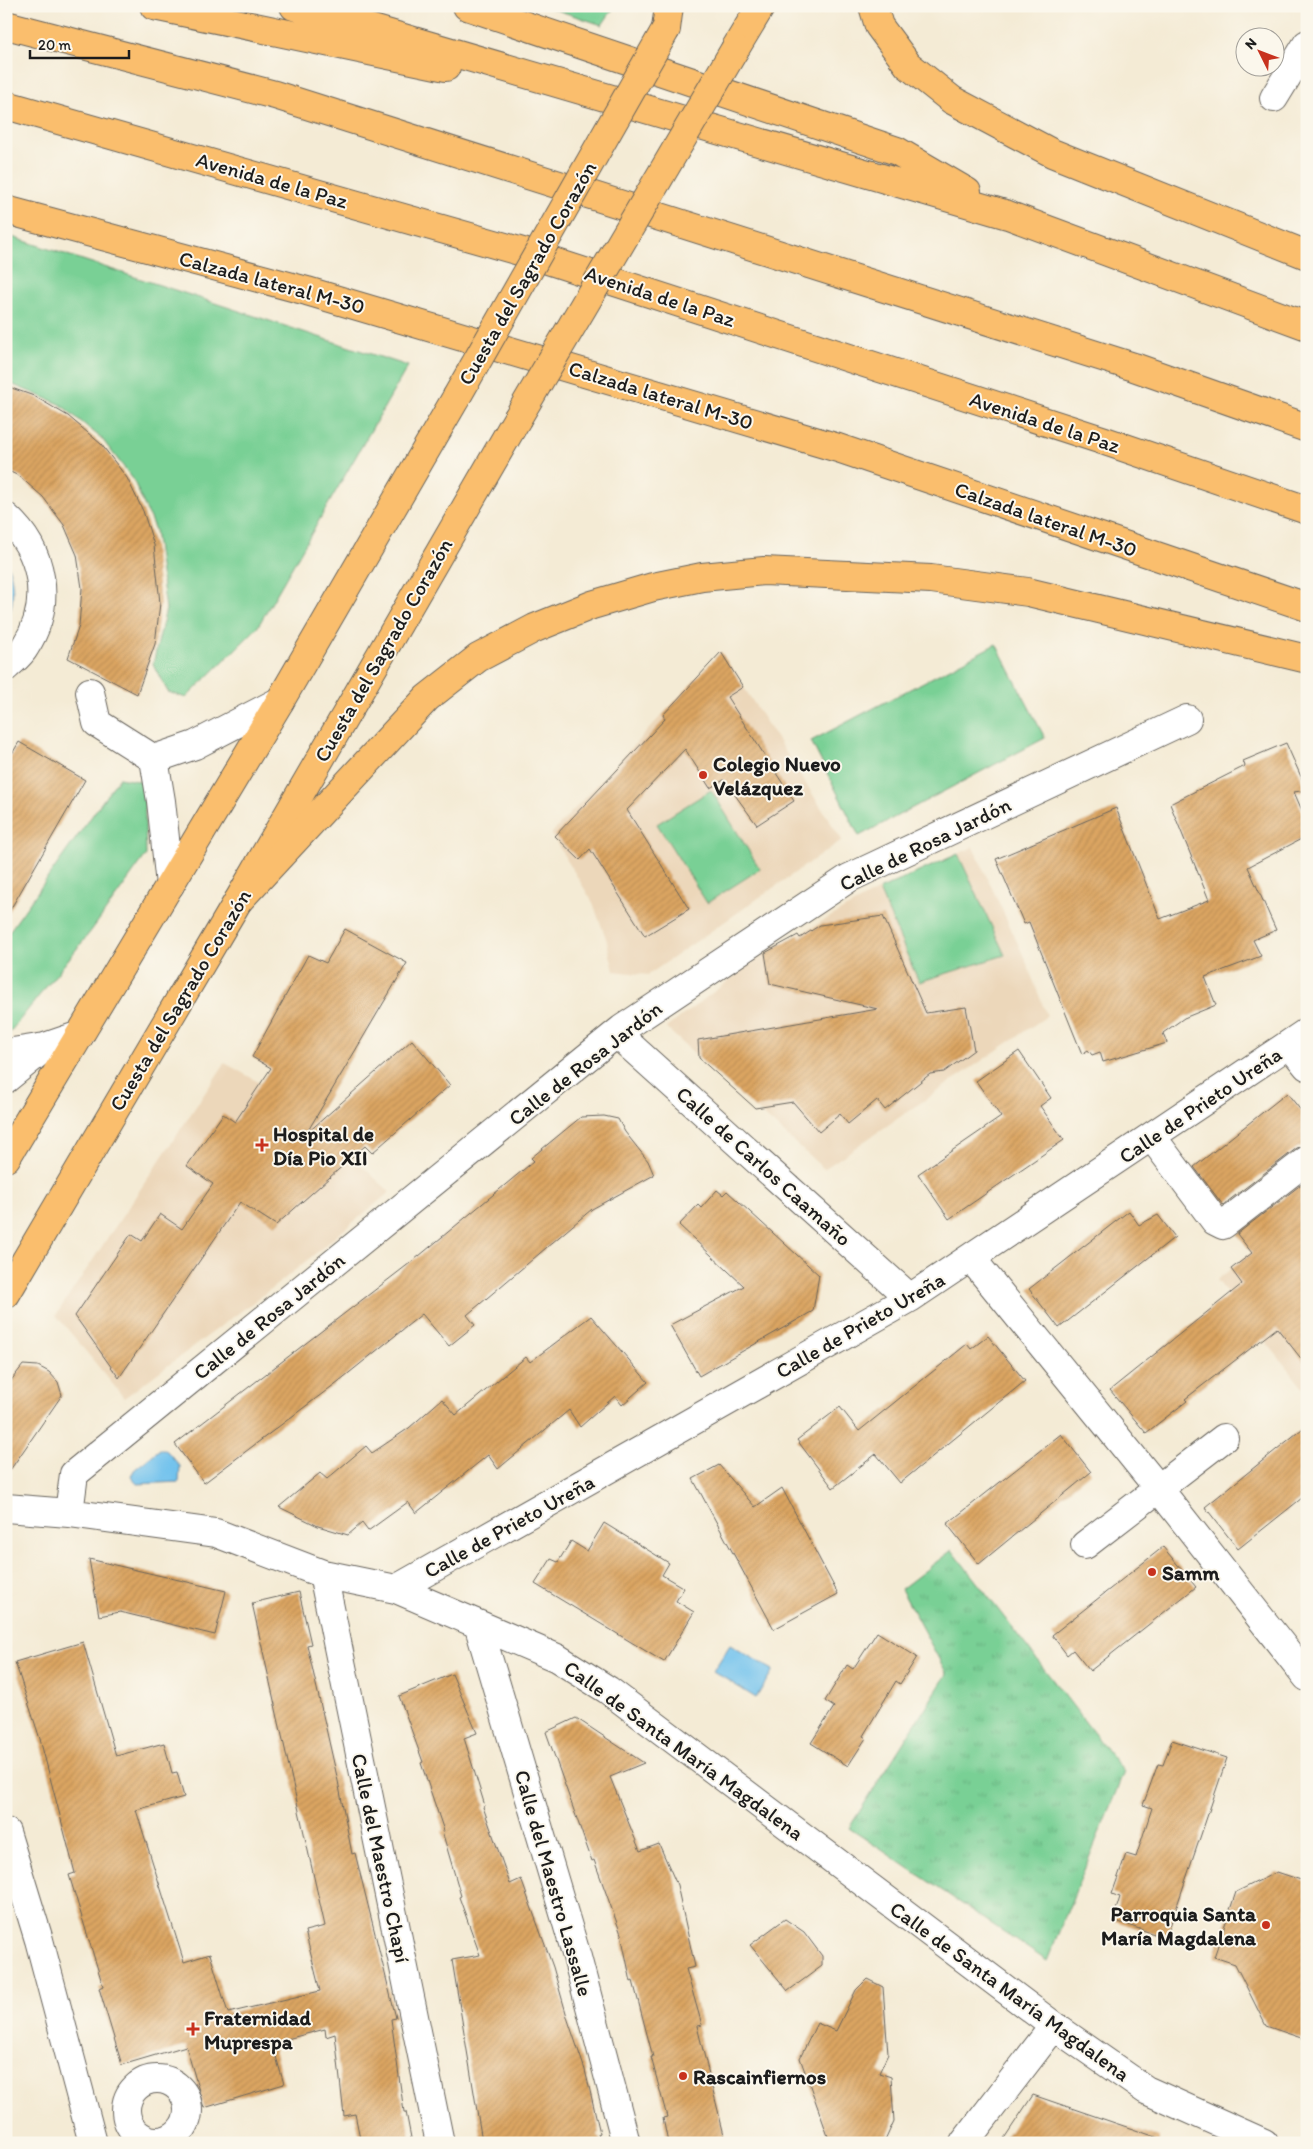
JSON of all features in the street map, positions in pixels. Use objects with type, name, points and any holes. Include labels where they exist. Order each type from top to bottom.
[{"type":"main road","points":[[154,6],[665,113]]},
{"type":"main road","points":[[294,6],[665,113],[1008,215],[1307,326]]},
{"type":"main road","points":[[467,6],[897,151],[1008,215]]},
{"type":"main road","name":"Cuesta del Sagrado Corazón","points":[[6,1294],[238,901],[517,419],[761,6]]},
{"type":"main road","points":[[872,6],[879,26],[908,65],[952,100],[1052,154],[1307,254]]},
{"type":"main road","name":"Cuesta del Sagrado Corazón","points":[[6,1158],[280,701],[456,398],[672,14]]},
{"type":"main road","points":[[6,25],[274,95],[1134,367],[1307,428]]},
{"type":"main road","name":"Avenida de la Paz","points":[[6,105],[526,253],[1105,441],[1307,510]]},
{"type":"main road","name":"Calzada lateral M-30","points":[[6,210],[307,291],[838,448],[1307,607]]},
{"type":"main road","points":[[238,901],[427,698],[478,658],[535,628],[592,605],[653,587],[702,577],[764,572],[931,579],[1028,592],[1307,659]]},
{"type":"street","points":[[1274,98],[1307,44]]},
{"type":"street","points":[[6,517],[20,530],[36,557],[43,588],[39,620],[16,658],[6,679]]},
{"type":"street","points":[[90,692],[97,723],[154,758],[162,801],[170,885]]},
{"type":"street","points":[[154,758],[195,745],[280,701]]},
{"type":"street","name":"Calle de Rosa Jardón","points":[[69,1513],[74,1474],[618,1033],[849,878],[1187,719]]},
{"type":"street","name":"Calle de Carlos Caamaño","points":[[618,1033],[910,1298]]},
{"type":"street","points":[[6,1053],[46,1047],[80,1035]]},
{"type":"street","points":[[1298,1038],[1307,1066]]},
{"type":"street","name":"Calle de Prieto Ureña","points":[[396,1589],[910,1298],[1298,1038]]},
{"type":"street","points":[[6,1079],[46,1047]]},
{"type":"street","points":[[1152,1137],[1215,1221],[1223,1225],[1307,1160]]},
{"type":"street","points":[[971,1258],[1159,1489],[1307,1677]]},
{"type":"street","points":[[1085,1545],[1224,1438]]},
{"type":"street","name":"Calle de Santa María Magdalena","points":[[6,1508],[69,1513],[216,1533],[323,1574],[396,1589],[557,1658],[608,1690],[1054,2026],[1146,2090],[1258,2142]]},
{"type":"street","name":"Calle del Maestro Chapí","points":[[323,1574],[440,2143]]},
{"type":"street","name":"Calle del Maestro Lassalle","points":[[478,1624],[578,1958],[626,2143]]},
{"type":"street","points":[[6,1832],[41,1950],[92,2140],[131,2126]]},
{"type":"street","points":[[964,2143],[1054,2026]]},
{"type":"shaded area","name":"Colegio Nuevo Velázquez","points":[[721,652],[842,840],[648,975],[614,971],[606,938],[592,901],[551,834]]},
{"type":"shaded area","points":[[973,847],[1025,959],[1047,1016],[824,1169],[666,1028],[765,953],[879,890]]},
{"type":"shaded area","points":[[225,1063],[320,1117],[341,1140],[352,1157],[390,1192],[283,1280],[124,1398],[56,1315]]},
{"type":"shaded area","points":[[1307,1209],[1307,1393],[1217,1280]]},
{"type":"green space","points":[[545,6],[615,6],[602,25]]},
{"type":"green space","points":[[6,235],[408,366],[257,628],[186,698],[168,692],[153,664],[166,609],[155,530],[133,479],[102,439],[60,404],[6,382]]},
{"type":"green space","points":[[996,644],[1045,738],[859,836],[811,741]]},
{"type":"green space","points":[[119,778],[144,782],[146,855],[91,931],[6,1037],[6,936]]},
{"type":"green space","points":[[711,790],[760,869],[707,903],[657,824]]},
{"type":"green space","points":[[958,854],[1005,955],[919,982],[879,890]]},
{"type":"green space","points":[[952,1550],[1124,1772],[1047,1961],[849,1828],[947,1674],[901,1589]]},
{"type":"water","points":[[6,561],[11,576],[13,592],[11,608],[6,623]]},
{"type":"water","points":[[160,1449],[166,1450],[180,1466],[179,1482],[137,1484],[131,1477],[134,1470]]},
{"type":"water","points":[[730,1645],[773,1670],[756,1698],[713,1671]]},
{"type":"building","points":[[6,386],[34,396],[68,416],[101,444],[127,478],[143,511],[154,545],[160,603],[155,644],[137,694],[68,658],[79,626],[82,588],[77,555],[64,525],[43,497],[19,476],[6,470]]},
{"type":"building","points":[[721,652],[743,687],[727,697],[794,801],[757,825],[724,780],[710,788],[685,749],[627,810],[689,909],[645,936],[590,849],[580,860],[555,836],[665,719],[663,715]]},
{"type":"building","points":[[19,742],[85,780],[6,917],[6,764]]},
{"type":"building","points":[[1286,743],[1307,790],[1294,792],[1307,822],[1307,836],[1248,867],[1276,930],[1253,940],[1261,956],[1205,977],[1216,1005],[1184,1018],[1163,1033],[1167,1043],[1103,1062],[1100,1052],[1092,1055],[1088,1050],[1082,1054],[1029,922],[1024,924],[996,859],[1116,808],[1160,919],[1209,900],[1170,804],[1245,766],[1243,761]]},
{"type":"building","points":[[883,916],[926,1013],[966,1007],[974,1050],[944,1072],[930,1074],[885,1110],[877,1100],[848,1124],[840,1114],[819,1132],[793,1102],[755,1108],[699,1058],[698,1040],[878,1009],[770,984],[765,953],[798,935],[800,938],[820,925]]},
{"type":"building","points":[[345,929],[407,963],[306,1134],[412,1040],[450,1085],[372,1153],[365,1146],[276,1225],[240,1202],[119,1378],[75,1316],[131,1234],[142,1241],[160,1214],[182,1229],[213,1184],[187,1166],[223,1114],[235,1122],[271,1068],[252,1057],[308,955],[326,963]]},
{"type":"building","points":[[1019,1051],[1051,1098],[1040,1106],[1064,1140],[949,1219],[918,1174],[1001,1117],[976,1081]]},
{"type":"building","points":[[1287,1093],[1307,1118],[1307,1145],[1297,1148],[1223,1205],[1194,1167]]},
{"type":"building","points":[[604,1116],[618,1119],[625,1132],[648,1161],[654,1175],[592,1209],[467,1315],[475,1325],[449,1346],[422,1314],[339,1381],[204,1483],[175,1444],[419,1256],[534,1161],[531,1158],[581,1117]]},
{"type":"building","points":[[1307,1180],[1307,1366],[1277,1328],[1185,1399],[1187,1401],[1146,1433],[1110,1390],[1242,1284],[1231,1269],[1252,1253],[1237,1234]]},
{"type":"building","points":[[717,1190],[723,1195],[727,1191],[819,1275],[813,1311],[699,1376],[670,1325],[744,1286],[679,1225],[698,1205],[701,1208]]},
{"type":"building","points":[[1129,1211],[1139,1225],[1158,1215],[1175,1237],[1059,1328],[1029,1289]]},
{"type":"building","points":[[591,1316],[648,1382],[622,1405],[615,1396],[580,1427],[569,1410],[498,1469],[488,1455],[416,1513],[408,1502],[368,1531],[362,1523],[348,1535],[318,1526],[279,1507],[320,1473],[327,1479],[366,1446],[372,1453],[409,1428],[442,1399],[456,1415],[526,1357],[530,1362]]},
{"type":"building","points":[[988,1336],[1025,1381],[900,1483],[876,1454],[833,1488],[797,1440],[840,1407],[859,1431],[967,1344],[971,1349]]},
{"type":"building","points":[[23,1365],[38,1366],[49,1372],[58,1382],[62,1395],[6,1476],[6,1387]]},
{"type":"building","points":[[1307,1425],[1307,1494],[1238,1549],[1205,1507]]},
{"type":"building","points":[[1061,1434],[1091,1472],[979,1564],[947,1524]]},
{"type":"building","points":[[719,1465],[755,1507],[782,1488],[838,1594],[774,1629],[693,1479]]},
{"type":"building","points":[[604,1523],[669,1563],[662,1575],[684,1588],[676,1601],[694,1612],[664,1662],[535,1584],[551,1559],[558,1562],[571,1541],[587,1551]]},
{"type":"building","points":[[1163,1547],[1196,1587],[1090,1671],[1073,1650],[1067,1655],[1052,1635]]},
{"type":"building","points":[[89,1559],[226,1591],[215,1635],[120,1612],[99,1616]]},
{"type":"building","points":[[299,1592],[311,1644],[307,1645],[338,1781],[352,1854],[355,1853],[396,2018],[391,2019],[404,2112],[406,2112],[412,2143],[361,2143],[355,2114],[344,2116],[335,2034],[326,2037],[325,2029],[272,2043],[284,2084],[204,2108],[186,2046],[122,2065],[99,1988],[103,1986],[69,1875],[75,1873],[40,1739],[15,1662],[83,1642],[116,1756],[164,1743],[172,1773],[177,1772],[184,1797],[136,1810],[184,1962],[210,1954],[228,2013],[320,1991],[305,1931],[325,1926],[252,1603]]},
{"type":"building","points":[[877,1632],[917,1657],[900,1684],[896,1681],[863,1736],[866,1738],[848,1766],[811,1743],[834,1707],[825,1701],[847,1665],[853,1669]]},
{"type":"building","points":[[452,1674],[477,1733],[464,1738],[485,1806],[483,1807],[510,1884],[521,1879],[553,1967],[585,2070],[601,2143],[498,2143],[497,2138],[482,2141],[452,1960],[480,1955],[459,1897],[461,1896],[442,1831],[444,1831],[421,1763],[423,1762],[399,1696]]},
{"type":"building","points":[[576,1718],[644,1763],[610,1777],[640,1851],[659,1844],[677,1885],[695,1967],[686,1969],[702,2025],[697,2026],[726,2143],[668,2143],[663,2118],[667,2117],[633,1981],[631,1982],[621,1934],[594,1860],[592,1861],[546,1732]]},
{"type":"building","points":[[1172,1740],[1227,1758],[1166,1938],[1113,1920],[1120,1897],[1112,1894],[1126,1854],[1136,1857],[1152,1808],[1143,1805],[1158,1764],[1163,1765]]},
{"type":"building","name":"Parroquia Santa María Magdalena","points":[[1277,1872],[1307,1882],[1307,2040],[1266,2026],[1235,1964],[1214,1957],[1236,1892]]},
{"type":"building","points":[[785,1919],[804,1932],[822,1956],[822,1966],[788,1991],[750,1945]]},
{"type":"building","points":[[867,1979],[883,1987],[888,2054],[879,2073],[891,2077],[894,2121],[884,2143],[829,2139],[800,2058],[817,2023],[836,2031],[856,1990]]},
{"type":"building","points":[[1033,2095],[1159,2138],[1159,2143],[1001,2143]]},
{"type":"place","name":"Colegio Nuevo Velázquez","points":[[703,775]]},
{"type":"place","name":"Hospital de Día Pio XII","points":[[262,1145]]},
{"type":"place","name":"Samm","points":[[1152,1572]]},
{"type":"place","name":"Parroquia Santa María Magdalena","points":[[1266,1925]]},
{"type":"place","name":"Fraternidad Muprespa","points":[[193,2029]]},
{"type":"place","name":"Rascainfiernos","points":[[683,2076]]}]
